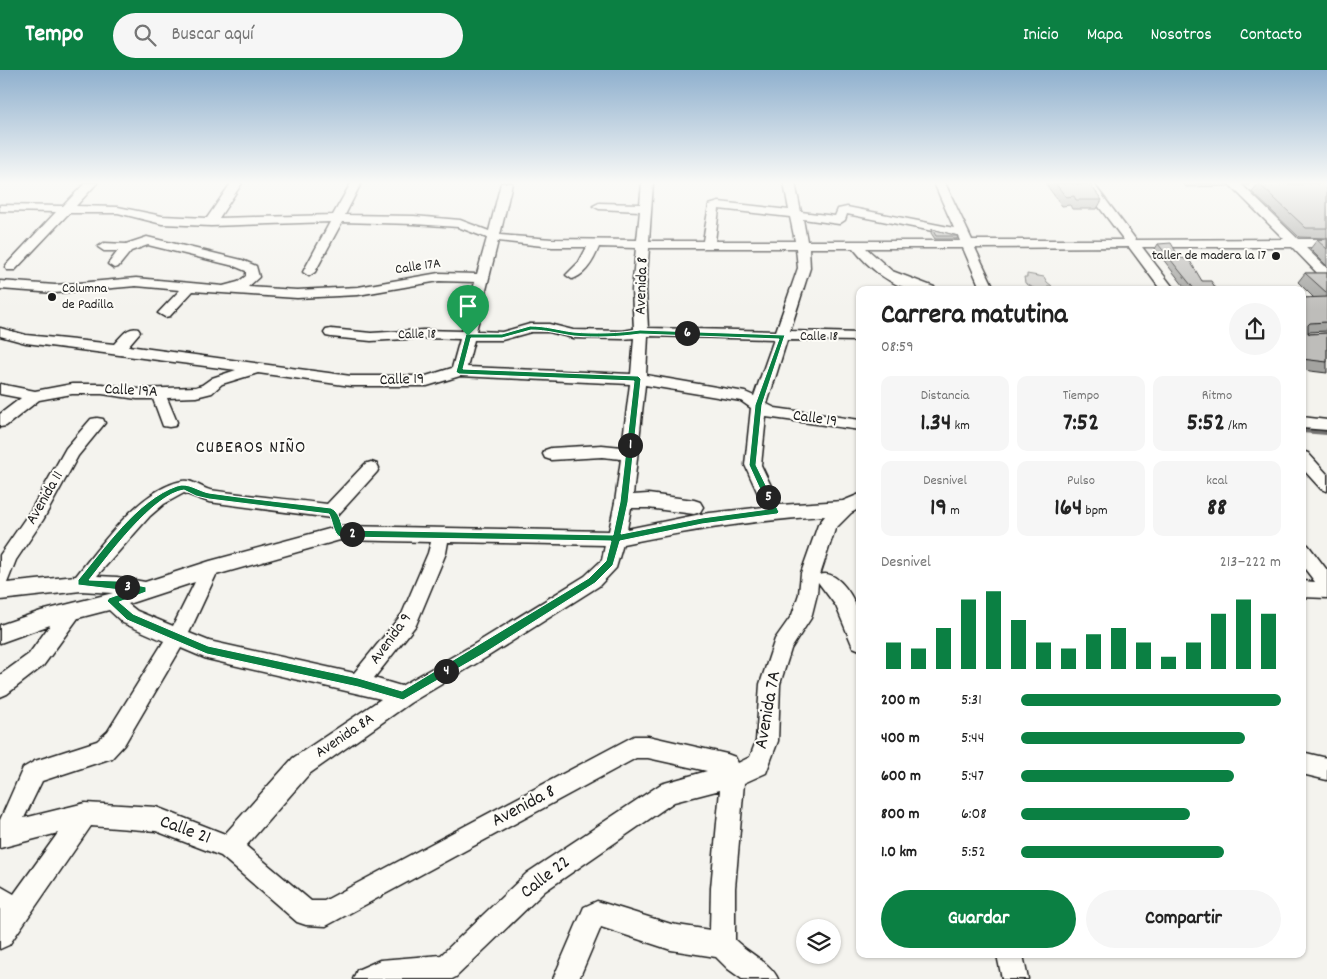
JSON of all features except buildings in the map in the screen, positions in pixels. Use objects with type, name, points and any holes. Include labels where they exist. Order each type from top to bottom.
[{"type":"street","points":[[11,267],[51,225]]},
{"type":"street","points":[[104,247],[128,248],[147,241],[159,230],[182,225]]},
{"type":"street","points":[[223,235],[231,225]]},
{"type":"street","points":[[309,272],[334,225]]},
{"type":"street","points":[[464,225],[494,237],[509,240],[643,245],[856,244],[966,238],[1133,243],[1327,242]]},
{"type":"street","points":[[459,372],[497,225]]},
{"type":"street","name":"Avenida 8","points":[[616,538],[624,502],[638,379],[639,290],[645,225]]},
{"type":"street","points":[[709,245],[712,225]]},
{"type":"street","points":[[775,512],[753,465],[759,405],[783,337],[804,268],[798,225]]},
{"type":"street","points":[[913,225],[966,238]]},
{"type":"street","points":[[960,225],[985,286]]},
{"type":"street","points":[[1120,225],[1165,286]]},
{"type":"street","points":[[1276,225],[1327,275]]},
{"type":"street","points":[[0,285],[55,289],[136,282],[221,290],[243,285],[253,277],[252,269],[238,263],[147,241]]},
{"type":"street","points":[[572,275],[583,268],[594,244]]},
{"type":"street","points":[[856,244],[871,262],[891,276],[918,286]]},
{"type":"street","points":[[114,264],[128,248]]},
{"type":"street","name":"Calle 17A","points":[[221,290],[297,294],[358,291],[439,278],[483,278]]},
{"type":"street","points":[[166,313],[190,288]]},
{"type":"street","name":"Calle 18","points":[[331,333],[371,336],[423,334],[502,336],[530,328],[549,328],[573,334],[623,335],[640,332],[856,338]]},
{"type":"street","name":"Calle 19","points":[[0,332],[26,338],[351,381],[427,381],[459,372],[638,379],[744,397],[771,413],[856,425]]},
{"type":"street","points":[[117,349],[133,332]]},
{"type":"street","name":"Calle 19A","points":[[0,389],[35,396],[72,389],[102,389],[137,394],[196,392],[207,389],[217,381],[259,369]]},
{"type":"street","points":[[158,393],[169,422]]},
{"type":"street","points":[[0,422],[35,396]]},
{"type":"street","points":[[1306,422],[1327,425]]},
{"type":"street","name":"Avenida 11","points":[[0,578],[8,557],[37,515],[72,452],[97,423]]},
{"type":"street","points":[[551,454],[602,451],[629,454]]},
{"type":"street","points":[[1306,461],[1327,485]]},
{"type":"street","points":[[331,511],[371,468]]},
{"type":"street","points":[[81,583],[138,515],[179,488],[190,489],[199,494],[209,496],[331,511],[337,520],[340,533]]},
{"type":"street","points":[[624,502],[648,501],[694,507]]},
{"type":"street","points":[[0,634],[41,619],[112,601],[210,570],[340,533],[616,538],[702,521],[853,504]]},
{"type":"street","name":"Avenida 7A","points":[[733,776],[758,764],[767,740],[770,684],[782,645],[801,618],[808,594],[810,573],[827,525],[853,504]]},
{"type":"street","name":"Avenida 9","points":[[358,683],[409,619],[437,554],[441,536]]},
{"type":"street","name":"Avenida 8A","points":[[230,848],[301,766],[403,696],[480,651],[592,581],[610,563],[616,538]]},
{"type":"street","points":[[1306,555],[1327,584]]},
{"type":"street","points":[[2,835],[31,776],[35,772],[104,750],[110,745],[178,636],[210,570]]},
{"type":"street","points":[[827,580],[836,588],[843,600],[856,631]]},
{"type":"street","points":[[0,592],[81,583],[117,585],[143,590]]},
{"type":"street","points":[[1306,589],[1327,590]]},
{"type":"street","points":[[112,601],[130,617],[207,650],[358,683],[403,696]]},
{"type":"street","points":[[0,686],[36,660],[72,611]]},
{"type":"street","name":"Avenida 8","points":[[317,915],[326,914],[634,747],[648,747],[727,765],[733,776]]},
{"type":"street","points":[[1306,764],[1327,769]]},
{"type":"street","points":[[722,944],[723,888],[733,776]]},
{"type":"street","name":"Calle 22","points":[[376,977],[447,968],[536,882],[669,792],[733,776]]},
{"type":"street","points":[[0,936],[8,905],[85,814]]},
{"type":"street","name":"Calle 21","points":[[2,835],[85,814],[156,819],[230,848],[306,913],[317,915]]},
{"type":"street","points":[[566,979],[593,916],[598,913],[671,937],[722,944],[737,960],[765,979]]},
{"type":"street","points":[[1011,958],[1015,979]]},
{"type":"shaded area","points":[[1027,274],[1044,277],[1052,286],[1030,286],[1025,283],[1024,277],[1027,277]]},
{"type":"waterway","points":[[1306,431],[1327,433]]},
{"type":"place","name":"taller de madera la 17","points":[[1276,256]]},
{"type":"place","name":"Columna de Padilla","points":[[52,297]]},
{"type":"district","name":"CUBEROS NIÑO","points":[[251,448]]},
{"type":"route","points":[[468,336],[459,372],[537,373],[638,379],[624,502],[616,538],[340,533],[337,520],[331,511],[209,496],[199,494],[185,487],[166,495],[138,515],[81,583],[117,585],[143,590],[112,601],[130,617],[207,650],[358,683],[403,696],[480,651],[592,581],[610,563],[616,538],[702,521],[775,512],[753,465],[759,405],[783,337],[640,332],[623,335],[573,334],[549,328],[530,328],[502,336],[468,336]]}]
